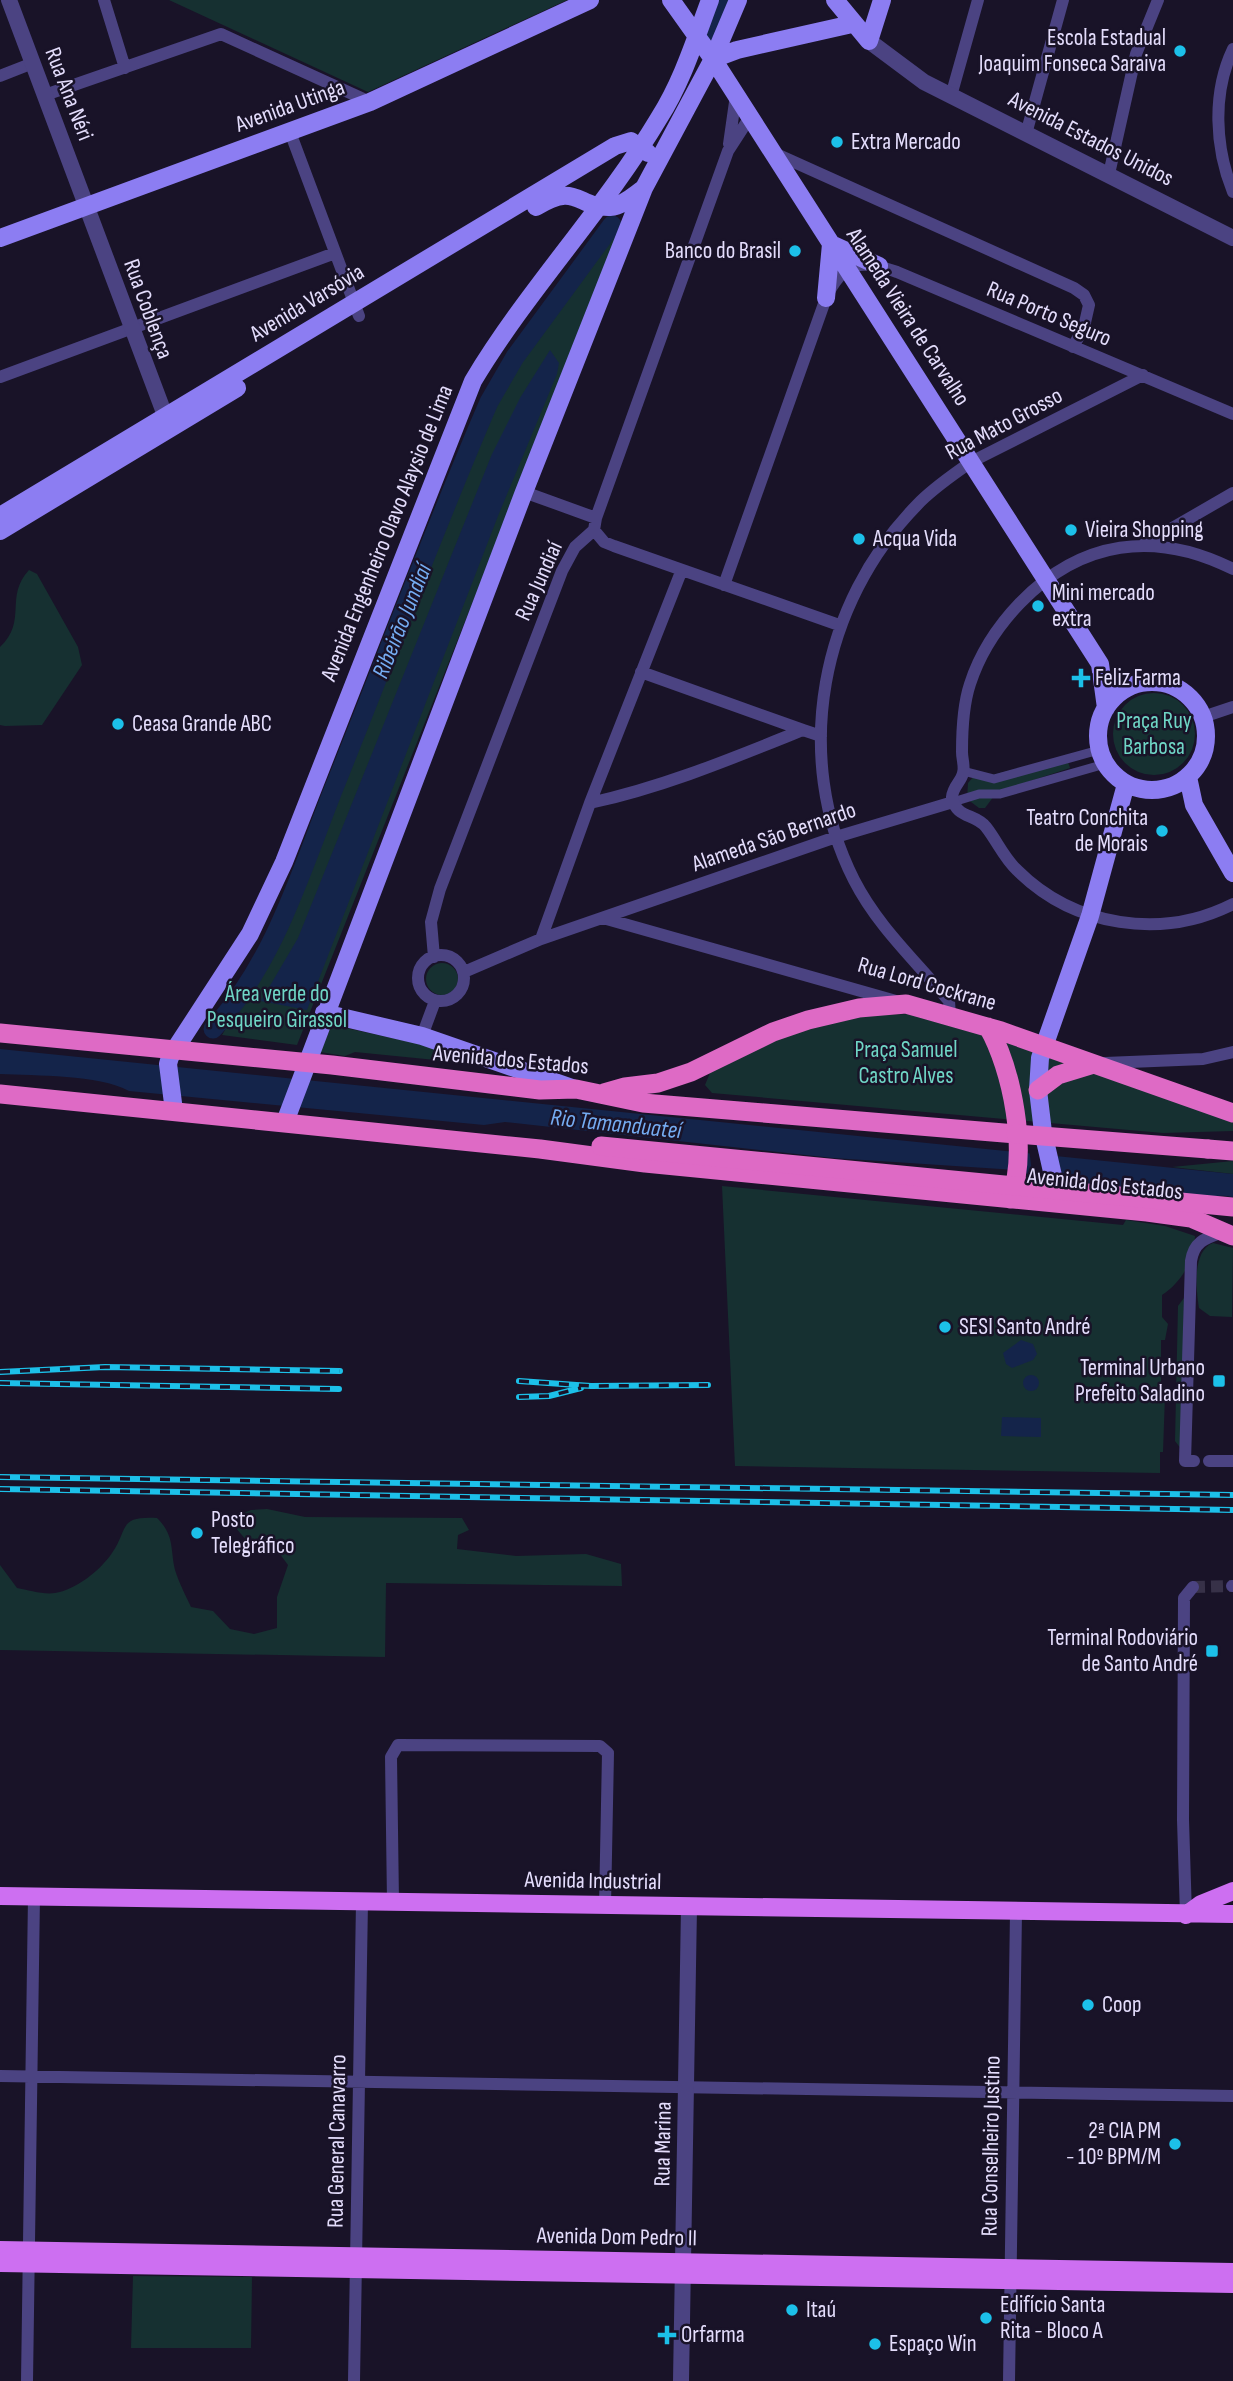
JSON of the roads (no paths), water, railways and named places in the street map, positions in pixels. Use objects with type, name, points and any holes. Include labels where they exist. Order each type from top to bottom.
[{"type":"highway","name":"Rua Lord Cockrane","points":[[906,1004],[988,1027],[1233,1114]]},
{"type":"highway","points":[[603,1093],[658,1083],[691,1072],[773,1032],[808,1020],[859,1008],[906,1004]]},
{"type":"highway","name":"Avenida dos Estados","points":[[988,1027],[1002,1058],[1017,1129],[1016,1180],[1010,1199]]},
{"type":"highway","name":"Avenida dos Estados","points":[[0,1032],[171,1056],[303,1070],[540,1090],[576,1089],[643,1103],[1233,1151]]},
{"type":"highway","points":[[1038,1090],[1058,1075],[1094,1064]]},
{"type":"highway","name":"Avenida dos Estados","points":[[0,1094],[173,1103],[645,1163],[1191,1218],[1230,1230]]},
{"type":"highway","name":"Avenida dos Estados","points":[[540,1149],[601,1146],[1233,1207]]},
{"type":"main road","name":"Avenida Utinga","points":[[0,238],[370,102],[590,0]]},
{"type":"main road","name":"Alameda Vieira de Carvalho","points":[[671,0],[713,59],[1100,663],[1106,708]]},
{"type":"main road","name":"Avenida Engenheiro Olavo Alaysio de Lima","points":[[171,1056],[250,934],[284,862],[473,381],[591,202],[641,145],[672,95],[710,0]]},
{"type":"main road","points":[[287,1116],[524,492],[644,188],[713,59],[738,0]]},
{"type":"main road","name":"Avenida Estados Unidos","points":[[835,0],[852,24],[869,41]]},
{"type":"main road","points":[[869,41],[883,0]]},
{"type":"main road","points":[[713,59],[737,50],[852,24]]},
{"type":"main road","name":"Avenida Varsóvia","points":[[356,310],[623,142],[631,141],[641,145]]},
{"type":"main road","points":[[641,145],[651,159],[653,168]]},
{"type":"main road","points":[[591,202],[584,180],[601,155]]},
{"type":"main road","name":"Avenida Varsóvia","points":[[0,516],[167,423],[550,198],[568,195],[591,202],[617,205],[644,188]]},
{"type":"main road","points":[[826,298],[831,244],[879,266]]},
{"type":"main road","name":"Avenida Varsóvia","points":[[0,531],[167,423]]},
{"type":"main road","name":"Alameda Vieira de Carvalho","points":[[1100,663],[1137,684]]},
{"type":"main road","points":[[1162,790],[1188,777],[1198,765],[1205,747],[1203,717],[1193,700],[1175,687],[1159,682],[1137,684],[1121,691],[1106,708],[1099,726],[1102,757],[1126,784],[1144,790],[1162,790],[1194,805]]},
{"type":"main road","points":[[1188,777],[1194,805],[1233,873]]},
{"type":"main road","points":[[1059,1204],[1043,1132],[1038,1090],[1042,1046],[1090,916],[1126,784]]},
{"type":"main road","points":[[324,1013],[422,1036],[576,1089]]},
{"type":"main road","points":[[171,1056],[173,1103]]},
{"type":"main road","points":[[1186,1915],[1200,1904],[1233,1891]]},
{"type":"main road","name":"Avenida Industrial","points":[[0,1896],[1233,1914]]},
{"type":"main road","name":"Avenida Dom Pedro II","points":[[0,2250],[30,2257]]},
{"type":"main road","name":"Avenida Dom Pedro II","points":[[0,2263],[30,2257],[683,2269],[1011,2273],[1233,2272]]},
{"type":"main road","name":"Avenida Dom Pedro II","points":[[1011,2273],[1233,2284]]},
{"type":"street","name":"Rua Ana Néri","points":[[9,0],[86,205]]},
{"type":"street","points":[[104,0],[125,68]]},
{"type":"street","points":[[951,96],[978,0]]},
{"type":"street","points":[[1026,134],[1063,0]]},
{"type":"street","points":[[1109,174],[1136,54],[1158,0]]},
{"type":"street","points":[[45,95],[220,34],[370,102]]},
{"type":"street","name":"Avenida Estados Unidos","points":[[869,41],[905,69],[951,96],[1233,238]]},
{"type":"street","points":[[1233,49],[1222,82],[1219,122],[1224,163],[1233,192]]},
{"type":"street","points":[[0,76],[33,63]]},
{"type":"street","name":"Rua Jundiaí","points":[[434,957],[431,922],[449,866],[562,571],[575,547],[595,524],[728,151],[736,95]]},
{"type":"street","name":"Rua Jundiaí","points":[[728,151],[750,117]]},
{"type":"street","points":[[290,132],[356,310]]},
{"type":"street","points":[[773,153],[1074,288],[1084,295],[1089,305],[1084,327],[1073,347]]},
{"type":"street","name":"Rua Coblença","points":[[86,205],[167,423]]},
{"type":"street","points":[[0,377],[335,253]]},
{"type":"street","name":"Rua Porto Seguro","points":[[847,269],[857,264],[879,266],[1233,414]]},
{"type":"street","points":[[724,585],[826,298],[847,269]]},
{"type":"street","name":"Rua Mato Grosso","points":[[950,1016],[949,1001],[931,984],[876,916],[855,882],[836,837],[828,802],[821,736],[829,665],[839,625],[867,573],[894,532],[917,504],[971,462],[1143,376]]},
{"type":"street","points":[[524,492],[595,524],[604,542],[681,572],[839,625]]},
{"type":"street","points":[[1143,545],[1201,508],[1233,493]]},
{"type":"street","points":[[1233,569],[1197,555],[1143,545],[1089,554],[1046,578],[998,630],[977,667],[964,713],[963,771],[953,789],[953,802],[961,813],[981,821],[1022,875],[1090,916],[1126,923],[1160,924],[1197,918],[1233,904]]},
{"type":"street","points":[[541,939],[590,803],[681,572]]},
{"type":"street","points":[[641,672],[821,736]]},
{"type":"street","points":[[1203,717],[1233,707]]},
{"type":"street","points":[[590,803],[627,795],[704,770],[803,730]]},
{"type":"street","points":[[963,771],[994,779],[1102,757]]},
{"type":"street","name":"Alameda São Bernardo","points":[[464,972],[541,939],[836,837],[979,794],[1000,794],[1102,757]]},
{"type":"street","name":"Rua Lord Cockrane","points":[[603,918],[906,1004]]},
{"type":"street","points":[[434,957],[455,960],[464,972],[460,992],[449,1000],[435,1001],[424,994],[418,982],[420,970],[434,957]]},
{"type":"street","points":[[422,1036],[435,1001]]},
{"type":"street","points":[[1094,1064],[1189,1060],[1233,1052]]},
{"type":"street","points":[[1194,1461],[1185,1461],[1191,1261],[1194,1249],[1201,1241],[1230,1230]]},
{"type":"street","points":[[1209,1461],[1233,1461]]},
{"type":"street","points":[[1186,1915],[1183,1820],[1184,1598],[1193,1587]]},
{"type":"street","points":[[393,1902],[391,1757],[394,1749],[403,1744],[606,1748],[606,1906]]},
{"type":"street","points":[[27,2381],[34,1896]]},
{"type":"street","name":"Rua General Canavarro","points":[[354,2381],[362,1902]]},
{"type":"street","name":"Rua Marina","points":[[681,2381],[689,1907]]},
{"type":"street","name":"Rua Conselheiro Justino","points":[[1009,2381],[1016,1912]]},
{"type":"street","points":[[0,2076],[1233,2096]]},
{"type":"water","points":[[550,350],[559,363],[557,374],[498,516],[307,1010],[261,1001],[298,938],[492,454],[520,398]]},
{"type":"water","name":"Rio Tamanduateí","points":[[0,1049],[1233,1174],[1233,1197],[1178,1198],[1076,1185],[1016,1170],[833,1158],[505,1122],[484,1125],[129,1091],[101,1081],[0,1074]]},
{"type":"water","points":[[1021,1340],[1033,1344],[1037,1354],[1033,1360],[1012,1368],[1006,1364],[1003,1353]]},
{"type":"water","points":[[1031,1375],[1039,1383],[1031,1391],[1023,1383]]},
{"type":"water","points":[[1002,1417],[1041,1418],[1041,1437],[1001,1436]]},
{"type":"waterway","name":"Ribeirão Jundiaí","points":[[712,32],[724,0]]},
{"type":"waterway","name":"Ribeirão Jundiaí","points":[[213,1029],[235,1003],[253,975],[298,883],[429,546],[489,402],[515,357],[612,225]]},
{"type":"tunnel","points":[[1193,1587],[1232,1586]]},
{"type":"railway","points":[[0,1372],[105,1367],[340,1371]]},
{"type":"railway","points":[[519,1381],[591,1386],[708,1385]]},
{"type":"railway","points":[[0,1383],[339,1389]]},
{"type":"railway","points":[[519,1397],[549,1396],[581,1388]]},
{"type":"railway","points":[[0,1477],[1233,1495]]},
{"type":"railway","points":[[0,1489],[1233,1510]]},
{"type":"place","name":"Escola Estadual Joaquim Fonseca Saraiva","points":[[1180,51]]},
{"type":"place","name":"Extra Mercado","points":[[837,142]]},
{"type":"place","name":"Banco do Brasil","points":[[795,251]]},
{"type":"place","name":"Vieira Shopping","points":[[1071,530]]},
{"type":"place","name":"Acqua Vida","points":[[859,539]]},
{"type":"place","name":"Mini mercado extra","points":[[1038,606]]},
{"type":"place","name":"Feliz Farma","points":[[1081,678]]},
{"type":"place","name":"Ceasa Grande ABC","points":[[118,724]]},
{"type":"place","name":"Teatro Conchita de Morais","points":[[1162,831]]},
{"type":"place","name":"SESI Santo André","points":[[945,1327]]},
{"type":"place","name":"Terminal Urbano Prefeito Saladino","points":[[1219,1381]]},
{"type":"place","name":"Posto Telegráfico","points":[[197,1533]]},
{"type":"place","name":"Terminal Rodoviário de Santo André","points":[[1212,1651]]},
{"type":"place","name":"Coop","points":[[1088,2005]]},
{"type":"place","name":"2ª CIA PM - 10º BPM/M","points":[[1175,2144]]},
{"type":"place","name":"Itaú","points":[[792,2310]]},
{"type":"place","name":"Edifício Santa Rita - Bloco A","points":[[986,2318]]},
{"type":"place","name":"Orfarma","points":[[667,2335]]},
{"type":"place","name":"Espaço Win","points":[[875,2344]]},
{"type":"park label","name":"Praça Ruy Barbosa","points":[[1154,734]]},
{"type":"park label","name":"Área verde do Pesqueiro Girassol","points":[[277,1007]]},
{"type":"park label","name":"Praça Samuel Castro Alves","points":[[906,1063]]}]
